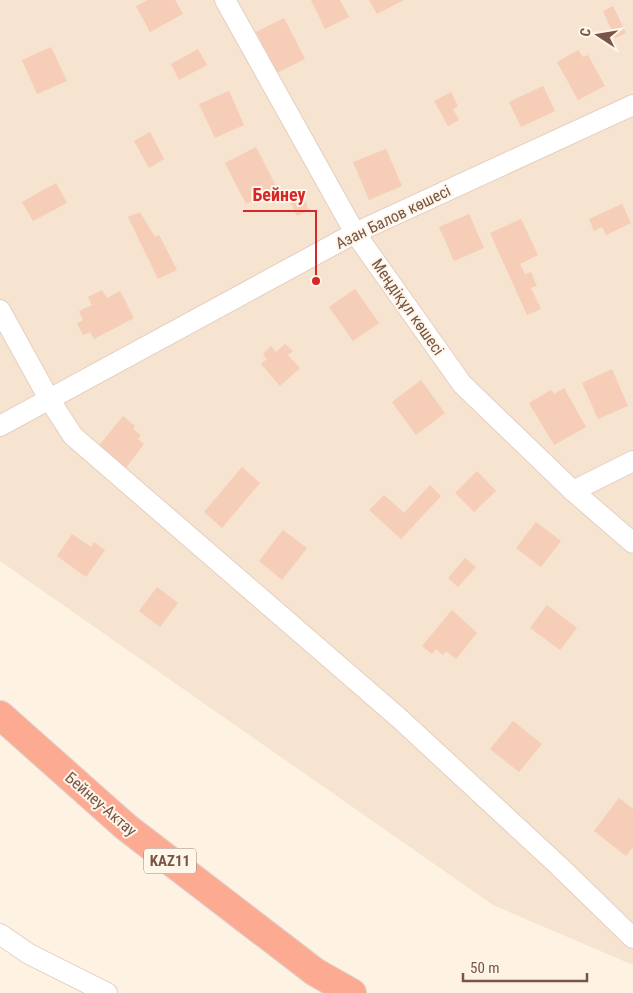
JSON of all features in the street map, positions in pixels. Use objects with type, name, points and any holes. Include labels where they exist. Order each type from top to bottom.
[{"type":"highway","name":"Бейнеу-Актау","points":[[0,715],[126,827],[315,972],[352,993]]},
{"type":"street","name":"Меңдіқұл көшесі","points":[[225,0],[355,233],[462,384],[573,491],[633,543]]},
{"type":"street","name":"Азан Балов көшесі","points":[[0,426],[355,233],[633,104]]},
{"type":"street","points":[[0,310],[49,400],[73,436],[400,718],[559,866],[633,938]]},
{"type":"street","points":[[573,491],[633,461]]},
{"type":"street","points":[[0,934],[29,954],[107,993]]},
{"type":"shaded area","points":[[0,0],[633,0],[633,965],[493,905],[0,561]]},
{"type":"building","points":[[148,0],[175,0],[183,14],[150,32],[136,6]]},
{"type":"building","points":[[311,0],[340,0],[349,17],[325,29]]},
{"type":"building","points":[[369,0],[404,0],[377,14]]},
{"type":"building","points":[[613,6],[626,33],[615,38],[603,11]]},
{"type":"building","points":[[284,18],[305,59],[277,73],[256,32]]},
{"type":"building","points":[[51,47],[67,81],[37,94],[22,60]]},
{"type":"building","points":[[198,49],[207,65],[179,80],[171,64]]},
{"type":"building","points":[[578,50],[583,57],[588,55],[605,86],[578,100],[557,62]]},
{"type":"building","points":[[543,86],[555,111],[521,127],[509,102]]},
{"type":"building","points":[[229,91],[244,125],[215,138],[199,104]]},
{"type":"building","points":[[451,92],[458,106],[453,109],[459,120],[448,126],[434,101]]},
{"type":"building","points":[[150,132],[164,159],[149,168],[134,141]]},
{"type":"building","points":[[256,147],[277,188],[246,204],[225,163]]},
{"type":"building","points":[[386,149],[402,186],[369,200],[353,162]]},
{"type":"building","points":[[56,183],[67,203],[33,221],[22,202]]},
{"type":"building","points":[[302,193],[309,210],[297,216],[289,199]]},
{"type":"building","points":[[622,204],[631,223],[606,235],[602,227],[594,231],[589,219]]},
{"type":"building","points":[[140,212],[155,237],[159,235],[177,270],[158,279],[128,217]]},
{"type":"building","points":[[469,214],[484,248],[454,261],[439,227]]},
{"type":"building","points":[[521,219],[538,255],[520,264],[525,274],[531,272],[537,286],[531,288],[541,309],[527,315],[490,233]]},
{"type":"building","points":[[355,289],[379,323],[353,341],[329,307]]},
{"type":"building","points":[[102,290],[107,298],[120,291],[134,318],[94,339],[90,332],[83,335],[77,323],[83,320],[79,311],[92,305],[88,297]]},
{"type":"building","points":[[285,344],[293,351],[288,355],[300,368],[280,386],[261,364],[267,359],[263,354],[271,346],[276,352]]},
{"type":"building","points":[[612,369],[628,406],[598,419],[582,383]]},
{"type":"building","points":[[421,380],[445,413],[416,435],[392,402]]},
{"type":"building","points":[[564,388],[586,427],[554,445],[529,403],[551,390],[554,394]]},
{"type":"building","points":[[123,416],[135,426],[133,429],[141,435],[138,439],[144,444],[125,469],[98,447]]},
{"type":"building","points":[[242,467],[260,483],[222,528],[204,512]]},
{"type":"building","points":[[477,471],[496,491],[474,512],[455,493]]},
{"type":"building","points":[[430,485],[441,496],[401,539],[369,510],[384,495],[404,513]]},
{"type":"building","points":[[536,522],[561,541],[541,567],[516,548]]},
{"type":"building","points":[[283,530],[307,548],[282,580],[259,561]]},
{"type":"building","points":[[72,534],[91,547],[94,542],[105,550],[86,577],[57,556]]},
{"type":"building","points":[[465,558],[476,567],[458,587],[448,578]]},
{"type":"building","points":[[157,587],[178,603],[160,627],[139,611]]},
{"type":"building","points":[[547,605],[577,628],[560,650],[530,628]]},
{"type":"building","points":[[452,610],[477,633],[456,659],[446,651],[443,655],[436,649],[432,654],[422,646]]},
{"type":"building","points":[[513,721],[542,744],[519,772],[490,749]]},
{"type":"building","points":[[619,798],[633,809],[633,847],[626,856],[594,831]]},
{"type":"place","name":"Бейнеу","points":[[316,281]]}]
